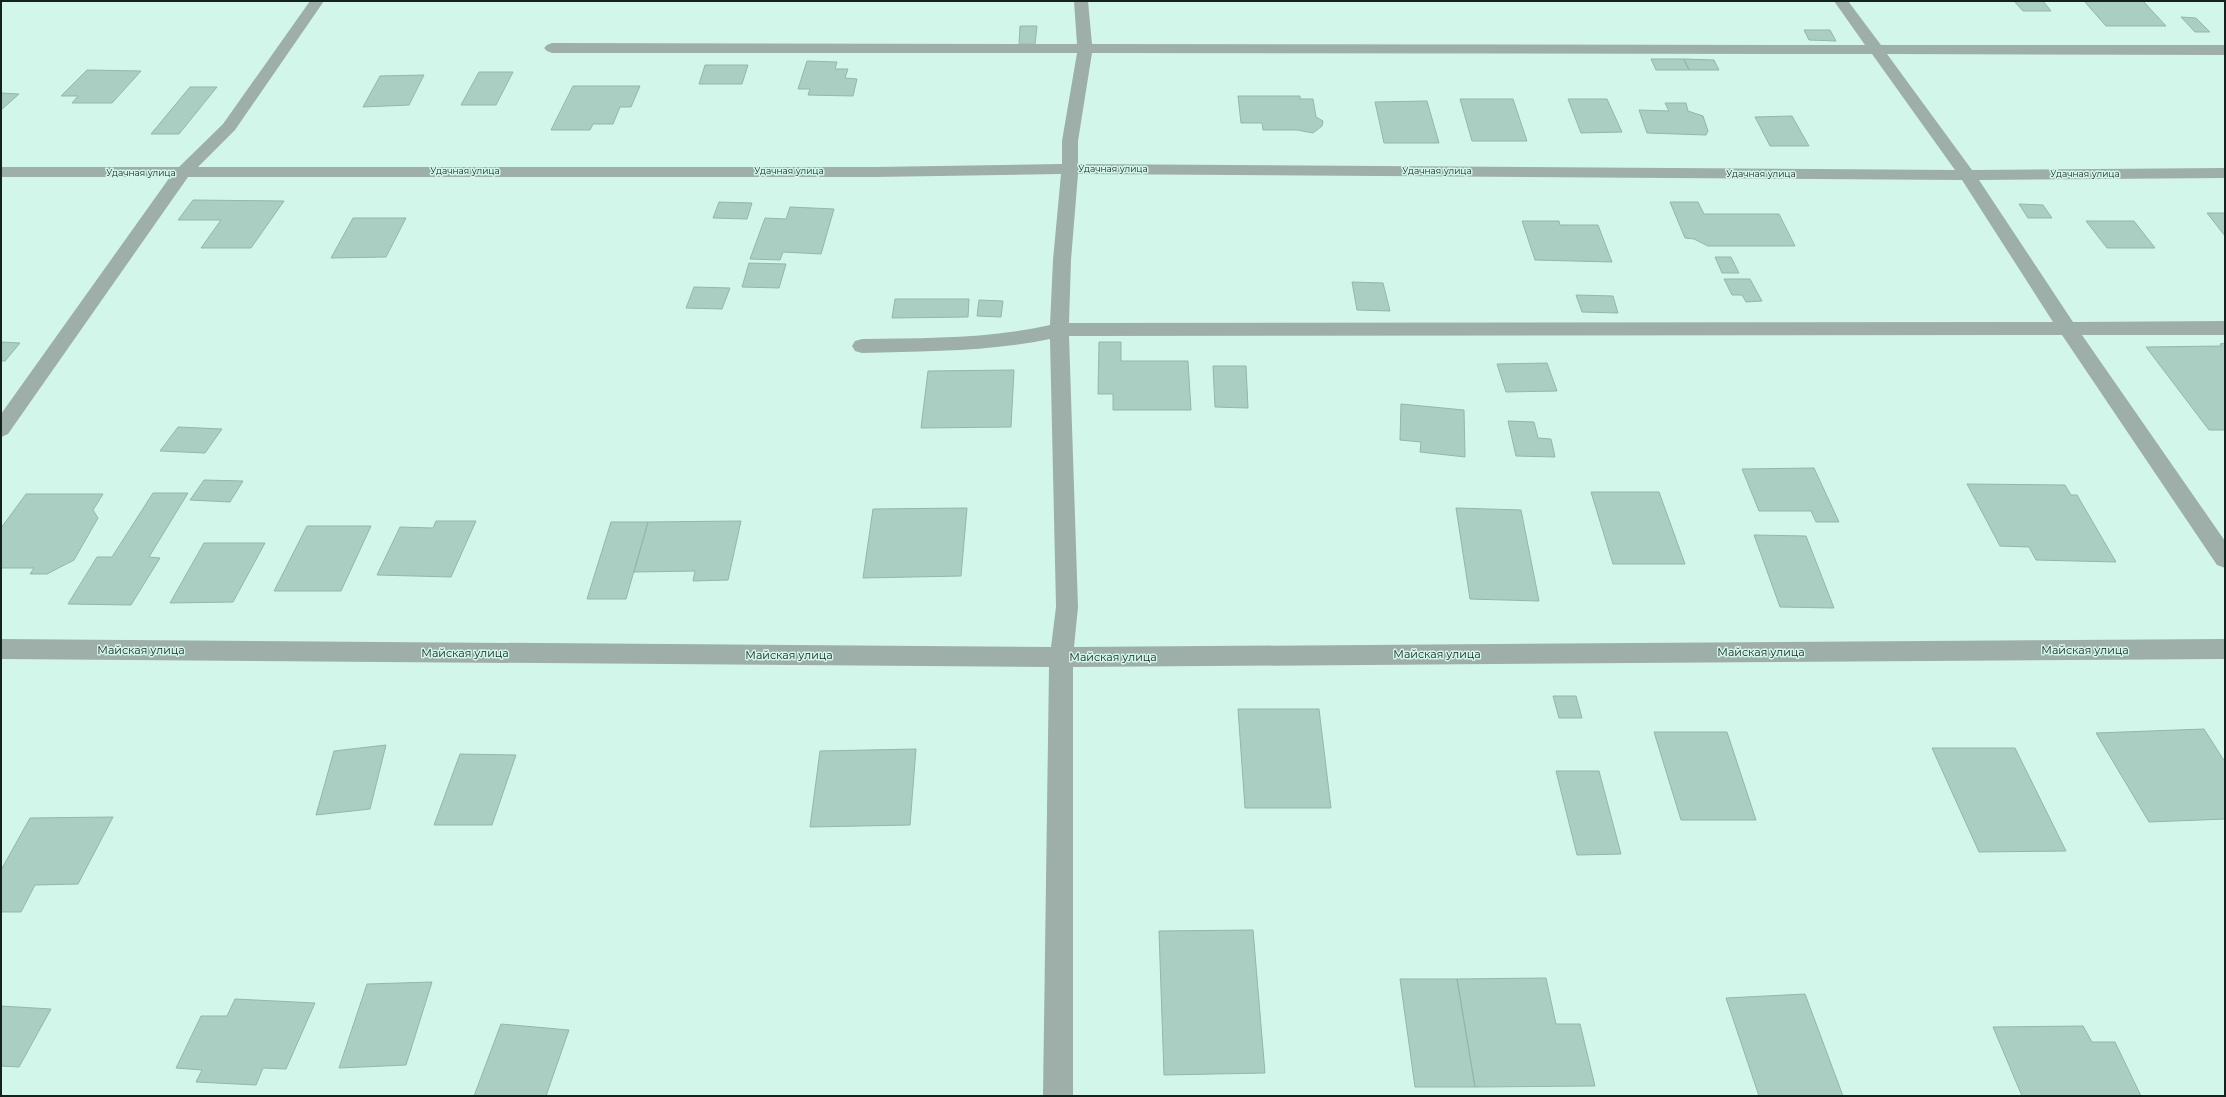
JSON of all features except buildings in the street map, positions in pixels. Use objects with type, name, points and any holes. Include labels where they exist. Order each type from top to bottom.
[{"type":"street","points":[[1,429],[182,173],[229,127],[317,1]]},
{"type":"street","points":[[1058,1096],[1061,657],[1067,607],[1059,330],[1062,260],[1070,169],[1070,141],[1082,77],[1085,49],[1081,1]]},
{"type":"street","points":[[1841,1],[1967,175],[2067,328],[2225,559]]},
{"type":"street","points":[[552,48],[1512,50],[1874,48],[2225,50]]},
{"type":"street","name":"Удачная улица","points":[[1,172],[182,173],[705,170],[875,172],[1070,169],[1967,175],[2225,173]]},
{"type":"street","points":[[862,346],[980,343],[1017,339],[1059,330],[2225,328]]},
{"type":"street","name":"Майская улица","points":[[1,649],[1061,657],[2225,649]]}]
